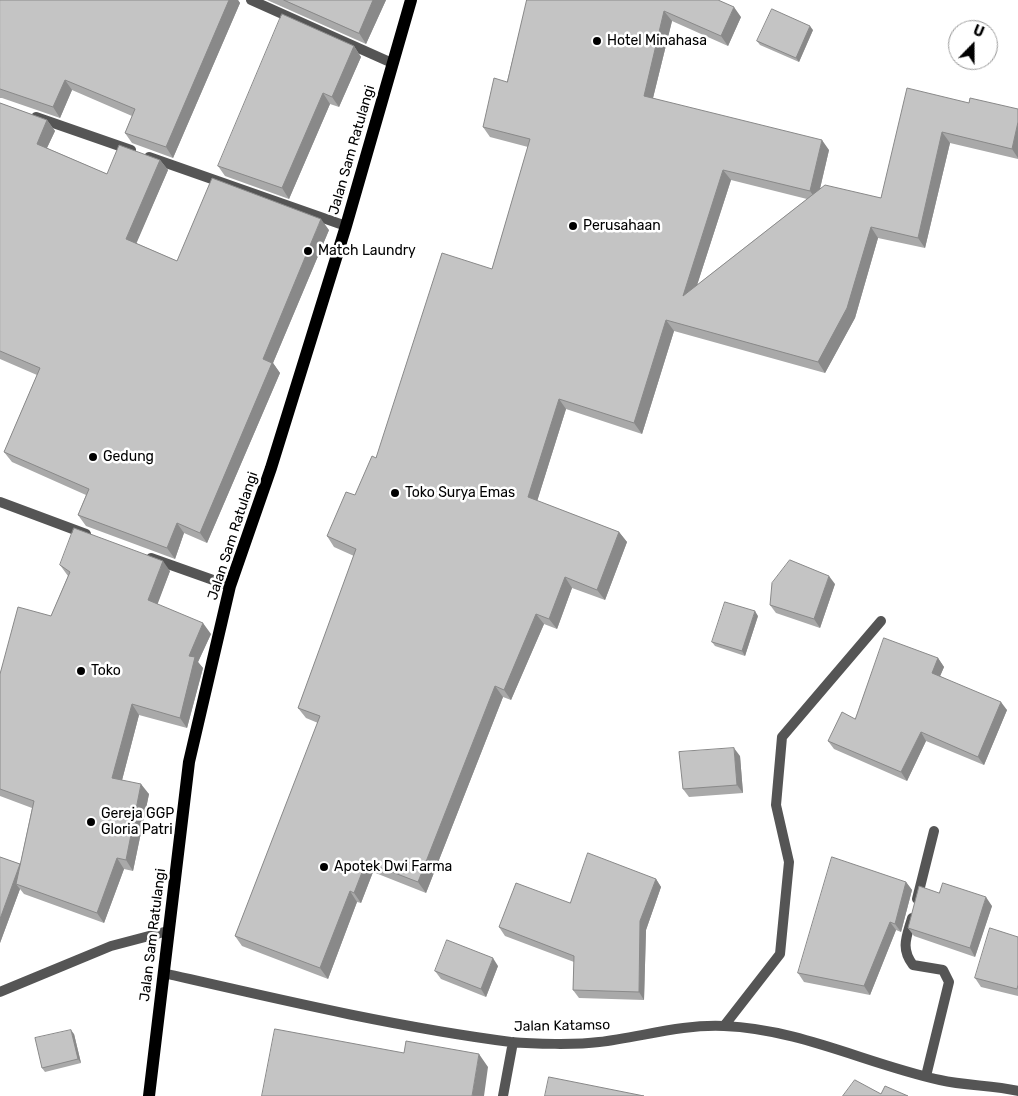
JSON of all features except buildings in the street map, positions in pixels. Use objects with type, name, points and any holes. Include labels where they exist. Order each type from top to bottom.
[{"type":"main road","name":"Jalan Sam Ratulangi","points":[[149,1096],[189,762],[230,586],[272,468],[346,226],[411,0]]},
{"type":"street","points":[[251,0],[392,62]]},
{"type":"street","points":[[24,112],[346,226]]},
{"type":"street","points":[[0,502],[92,536]]},
{"type":"street","points":[[138,553],[230,586]]},
{"type":"street","points":[[724,1026],[780,954],[789,862],[776,805],[782,737],[881,622]]},
{"type":"street","points":[[926,1076],[949,982],[943,970],[913,965],[905,955],[905,944],[934,831]]},
{"type":"street","points":[[0,992],[111,946],[168,931]]},
{"type":"street","name":"Jalan Katamso","points":[[163,974],[314,1007],[513,1042],[597,1042],[690,1027],[724,1026],[803,1038],[882,1065],[926,1076],[1018,1091]]},
{"type":"street","points":[[503,1096],[513,1042]]},
{"type":"place","name":"Hotel Minahasa","points":[[597,41]]},
{"type":"place","name":"Perusahaan","points":[[573,226]]},
{"type":"place","name":"Match Laundry","points":[[308,251]]},
{"type":"place","name":"Gedung","points":[[93,457]]},
{"type":"place","name":"Toko Surya Emas","points":[[395,493]]},
{"type":"place","name":"Toko","points":[[81,671]]},
{"type":"place","name":"Gereja GGP Gloria Patri","points":[[91,822]]},
{"type":"place","name":"Apotek Dwi Farma","points":[[324,867]]}]
